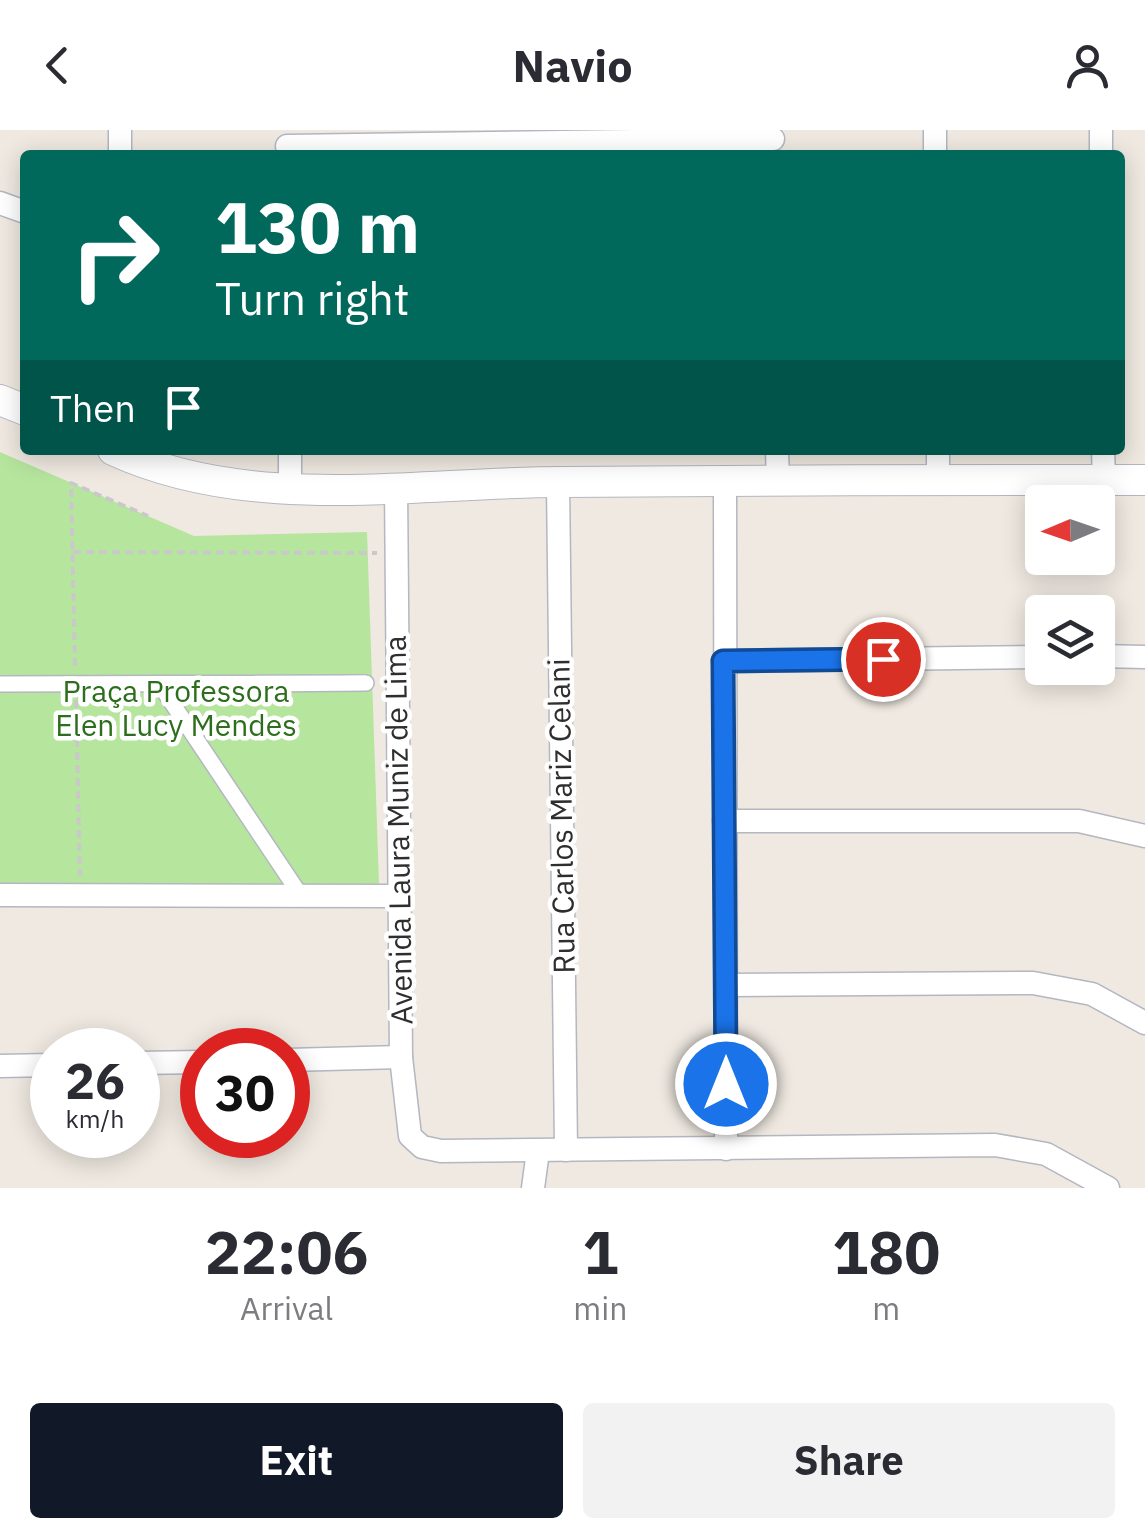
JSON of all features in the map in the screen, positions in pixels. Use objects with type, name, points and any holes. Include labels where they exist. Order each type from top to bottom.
[{"type":"main road","points":[[130,455],[196,476],[290,488],[778,482],[938,464],[1103,465],[1145,480]]},
{"type":"street","points":[[287,143],[773,142]]},
{"type":"street","points":[[290,455],[290,488]]},
{"type":"street","points":[[777,455],[778,482]]},
{"type":"street","name":"Rua Carlos Mariz Celani","points":[[558,482],[566,1150]]},
{"type":"street","points":[[725,482],[726,1150]]},
{"type":"street","name":"Avenida Laura Muniz de Lima","points":[[396,486],[401,1057],[410,1136],[422,1148],[441,1151],[538,1150]]},
{"type":"street","points":[[723,661],[1025,656]]},
{"type":"street","points":[[1115,656],[1145,657]]},
{"type":"street","points":[[0,684],[366,683],[160,686],[301,896]]},
{"type":"street","points":[[724,821],[1078,821],[1145,836]]},
{"type":"street","points":[[0,895],[398,896]]},
{"type":"street","points":[[726,985],[1033,982],[1092,994],[1145,1023]]},
{"type":"street","points":[[310,1059],[401,1057]]},
{"type":"street","points":[[0,1066],[30,1065]]},
{"type":"street","points":[[533,1188],[538,1150],[995,1145],[1046,1154],[1108,1188]]},
{"type":"path","points":[[80,896],[71,483],[148,516]]},
{"type":"path","points":[[73,552],[397,552]]},
{"type":"green space","name":"Praça Professora Elen Lucy Mendes","points":[[0,452],[194,536],[367,532],[379,884],[0,885]]},
{"type":"route","points":[[726,1084],[723,661],[883,659]]}]
